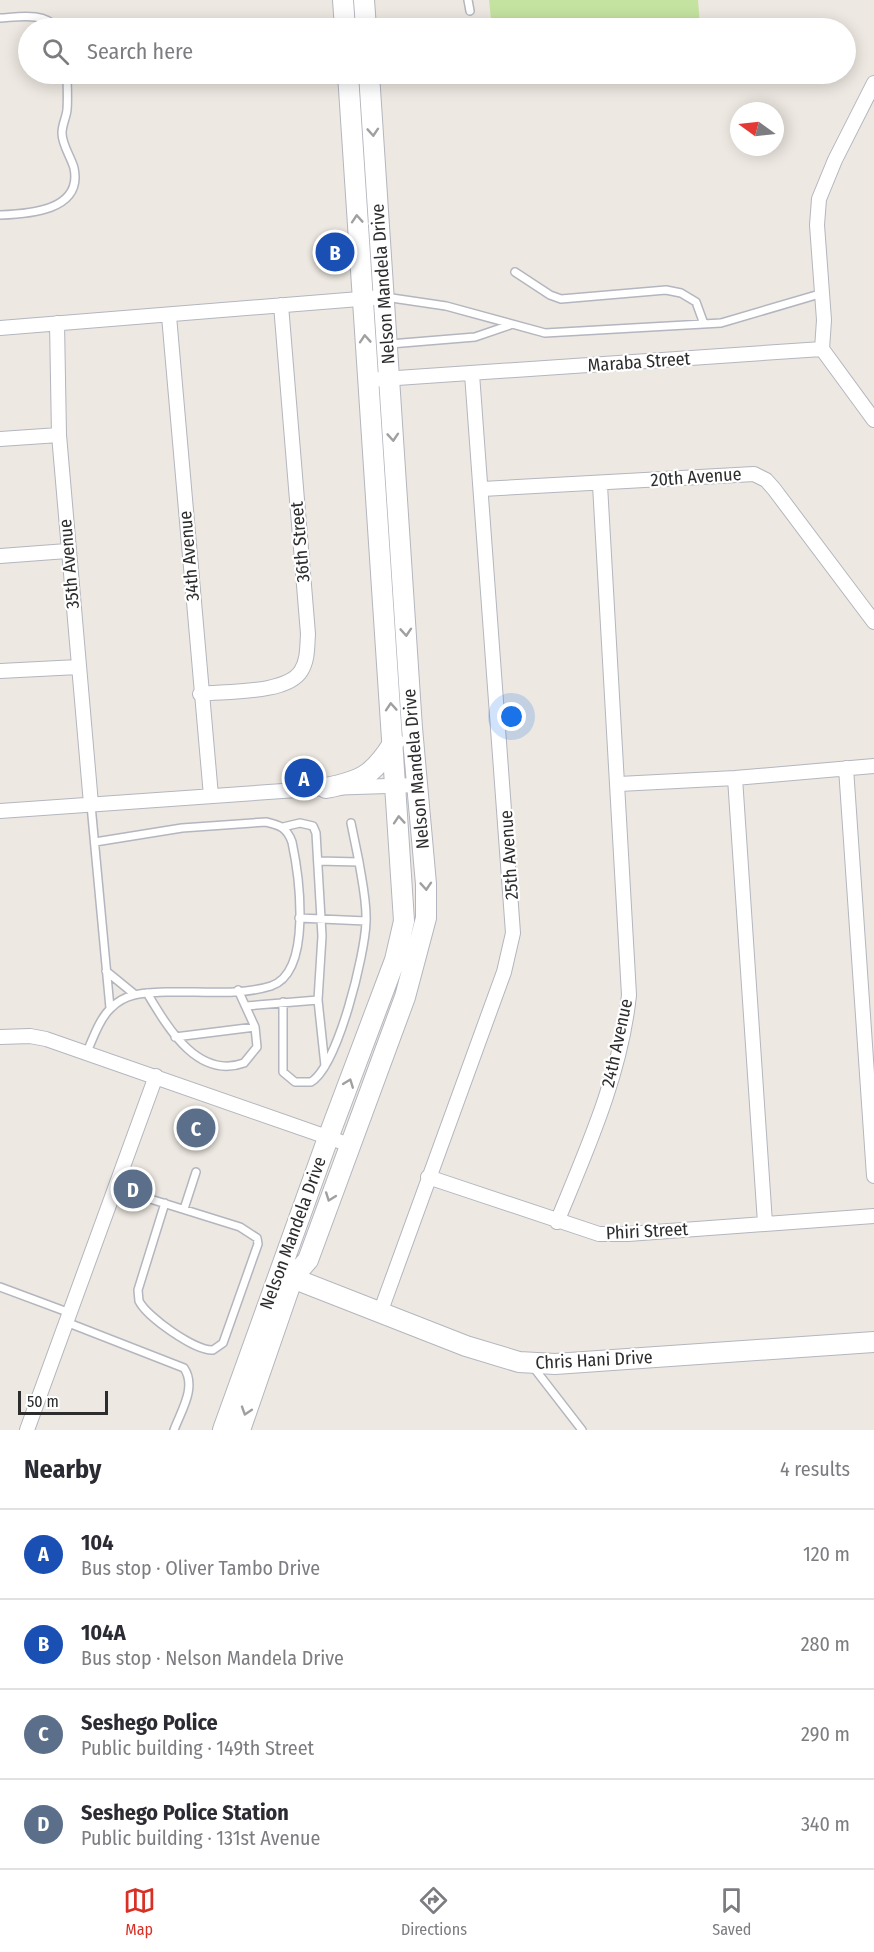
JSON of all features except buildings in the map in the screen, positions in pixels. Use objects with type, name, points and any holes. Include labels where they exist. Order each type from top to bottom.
[{"type":"main road","points":[[343,0],[344,18]]},
{"type":"main road","points":[[364,0],[365,18]]},
{"type":"main road","name":"Nelson Mandela Drive","points":[[240,1430],[328,1138],[401,943],[404,901],[349,84]]},
{"type":"main road","name":"Nelson Mandela Drive","points":[[224,1430],[286,1275],[308,1260],[405,997],[423,939],[427,900],[370,84]]},
{"type":"main road","points":[[326,788],[366,776],[379,765],[394,742]]},
{"type":"main road","name":"Chris Hani Drive","points":[[286,1275],[466,1346],[531,1363],[874,1342]]},
{"type":"street","points":[[874,83],[835,160],[819,199],[817,225],[823,293],[822,349],[874,420]]},
{"type":"street","points":[[0,328],[384,297]]},
{"type":"street","name":"36th Street","points":[[200,694],[286,684],[302,670],[307,657],[308,634],[280,305]]},
{"type":"street","name":"34th Avenue","points":[[169,315],[200,694],[211,796]]},
{"type":"street","name":"35th Avenue","points":[[57,323],[59,435],[91,804]]},
{"type":"street","name":"Maraba Street","points":[[368,380],[822,349]]},
{"type":"street","name":"25th Avenue","points":[[380,1313],[504,972],[513,933],[472,374]]},
{"type":"street","points":[[0,439],[59,435]]},
{"type":"street","name":"20th Avenue","points":[[482,489],[600,484],[744,473],[761,477],[774,489],[874,621]]},
{"type":"street","name":"24th Avenue","points":[[557,1222],[605,1099],[627,1016],[629,994],[619,784],[600,484]]},
{"type":"street","points":[[0,556],[68,551]]},
{"type":"street","points":[[0,671],[78,667]]},
{"type":"street","points":[[619,784],[735,778],[874,766]]},
{"type":"street","points":[[846,768],[874,1176]]},
{"type":"street","points":[[735,778],[765,1223]]},
{"type":"street","points":[[0,811],[326,788],[418,785]]},
{"type":"street","points":[[0,1037],[37,1037],[87,1052],[350,1145]]},
{"type":"street","points":[[27,1430],[156,1076]]},
{"type":"street","name":"Phiri Street","points":[[428,1177],[585,1231],[612,1235],[874,1216]]},
{"type":"lane","points":[[468,0],[470,11]]},
{"type":"lane","points":[[0,18],[38,18]]},
{"type":"lane","points":[[0,215],[41,212],[61,202],[72,187],[75,172],[62,132],[67,107],[67,84]]},
{"type":"lane","points":[[515,272],[561,299],[673,290],[696,302],[704,324]]},
{"type":"lane","points":[[384,297],[446,306],[545,333],[704,324],[749,316],[823,293]]},
{"type":"lane","points":[[387,344],[475,337],[510,325]]},
{"type":"lane","points":[[91,804],[110,1008]]},
{"type":"lane","points":[[87,1052],[110,1008],[133,993],[238,990],[273,985],[291,970],[296,957],[299,918],[294,850],[289,833],[283,827],[266,822],[192,827],[94,842]]},
{"type":"lane","points":[[283,827],[300,822],[313,826],[316,833],[322,959],[318,1000],[326,1069]]},
{"type":"lane","points":[[283,1002],[283,1072],[290,1080],[303,1083],[319,1077],[326,1069],[357,976],[366,921],[359,862],[351,823]]},
{"type":"lane","points":[[318,861],[359,862]]},
{"type":"lane","points":[[299,918],[366,921]]},
{"type":"lane","points":[[106,971],[133,993]]},
{"type":"lane","points":[[147,993],[174,1037],[206,1061],[233,1066],[244,1063],[254,1055],[257,1041],[255,1027],[238,990]]},
{"type":"lane","points":[[246,1006],[318,1000]]},
{"type":"lane","points":[[174,1037],[255,1027]]},
{"type":"lane","points":[[184,1209],[196,1172]]},
{"type":"lane","points":[[115,1188],[165,1203],[240,1227],[257,1238],[258,1244],[223,1343],[213,1350],[199,1348],[185,1340],[139,1301],[140,1282],[165,1203]]},
{"type":"lane","points":[[0,1287],[184,1368],[190,1377],[191,1386],[174,1430]]},
{"type":"lane","points":[[531,1363],[582,1430]]},
{"type":"green space","points":[[489,0],[698,0],[699,18],[491,18]]},
{"type":"place","name":"104A","points":[[335,252]]},
{"type":"place","name":"104","points":[[304,778]]},
{"type":"place","name":"Seshego Police","points":[[196,1128]]},
{"type":"place","name":"Seshego Police Station","points":[[133,1189]]}]
